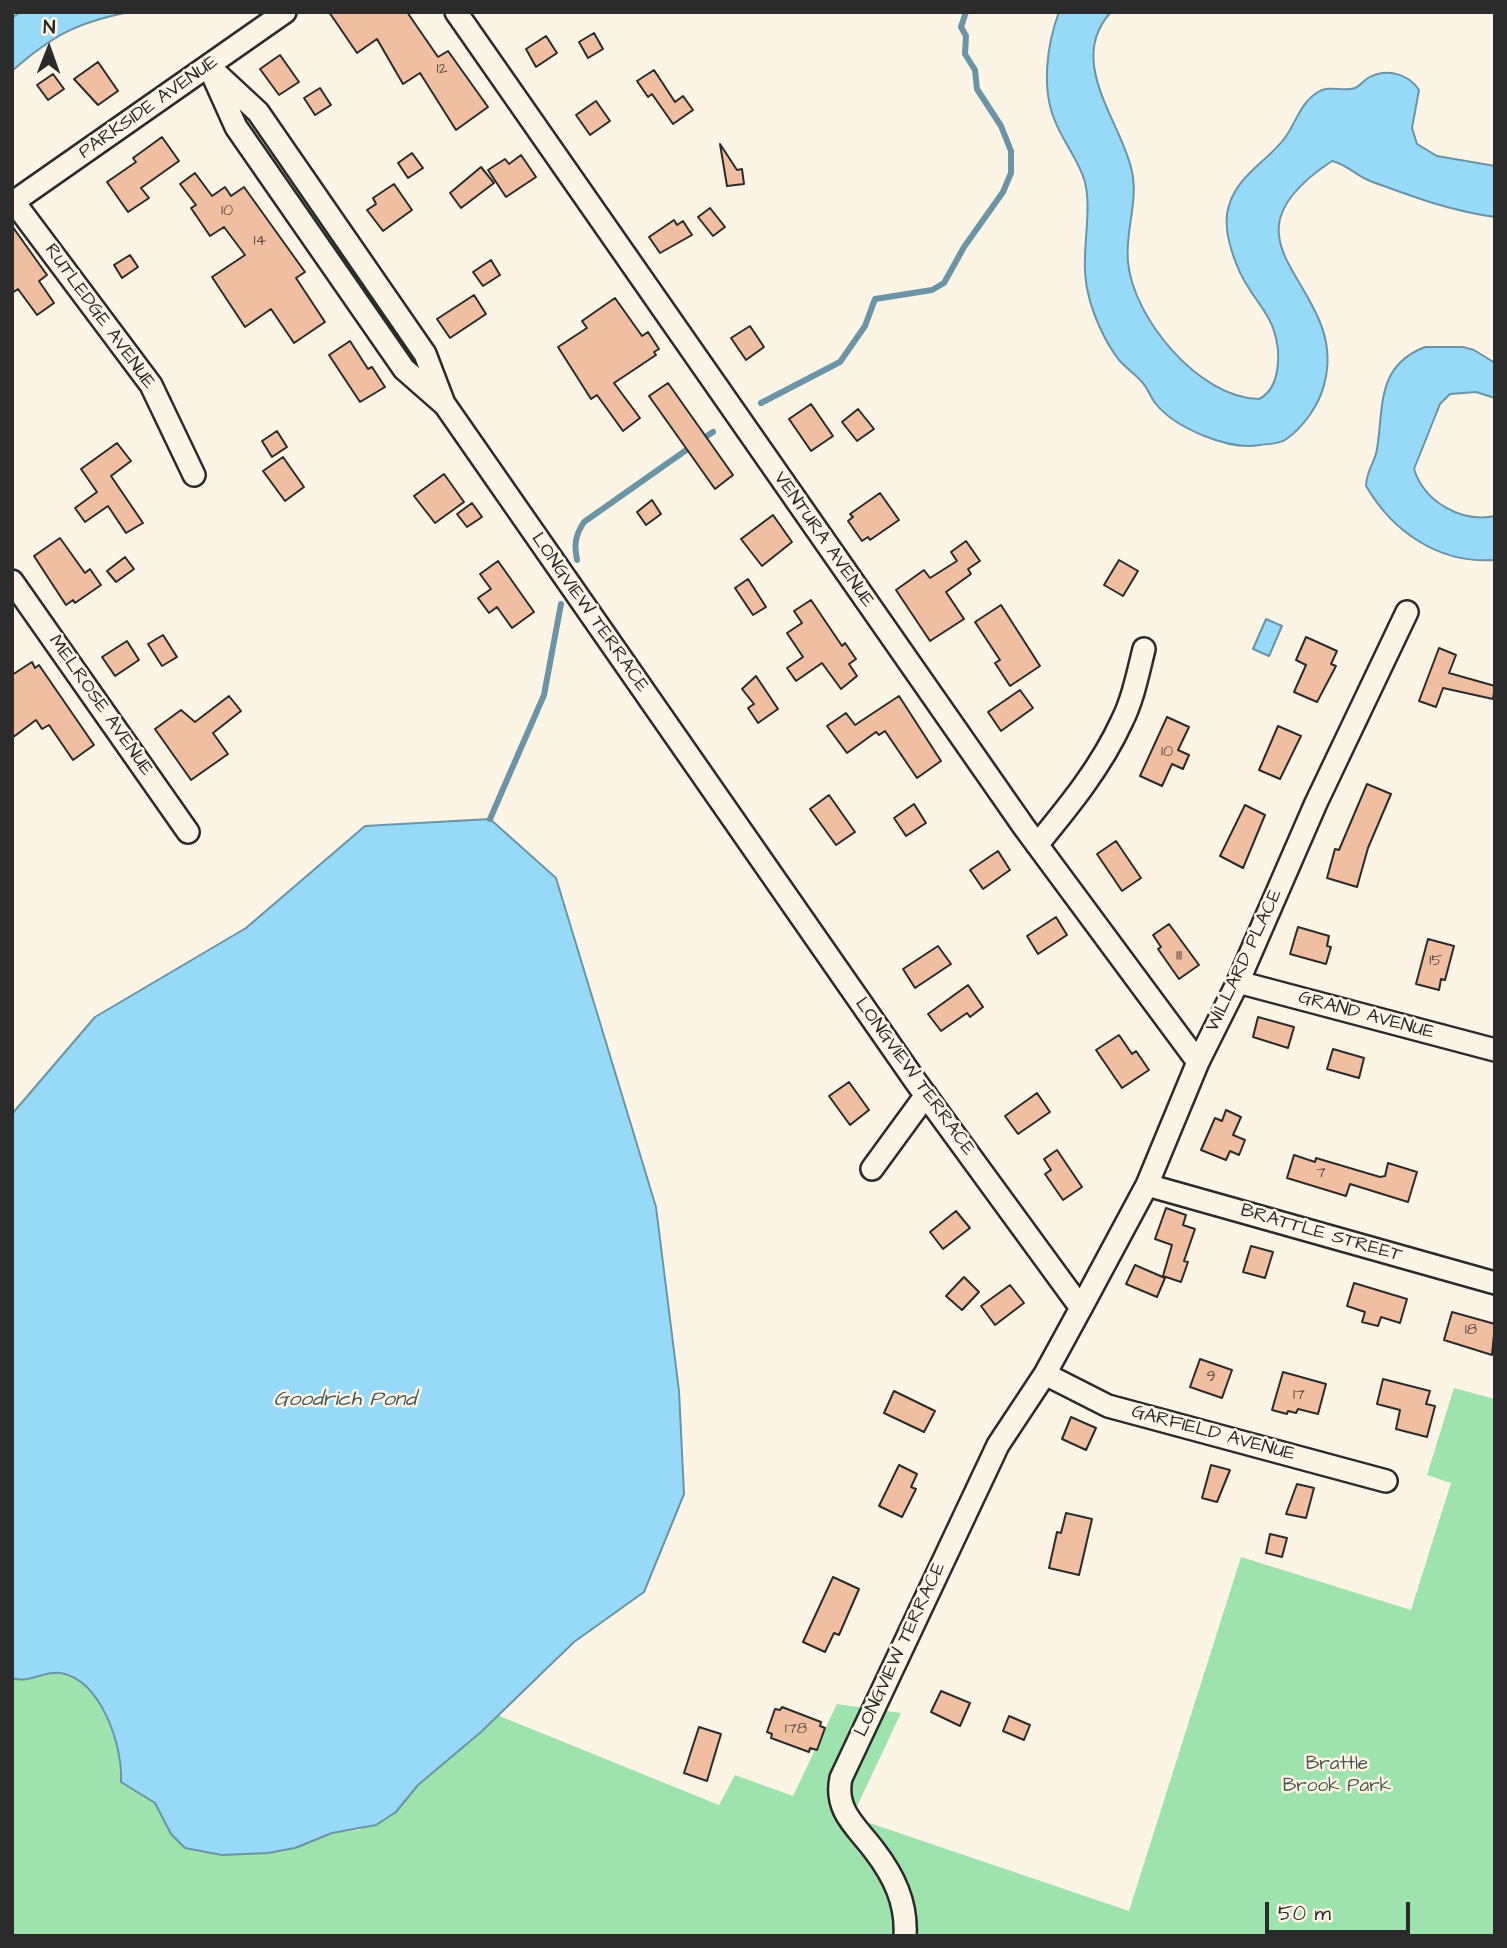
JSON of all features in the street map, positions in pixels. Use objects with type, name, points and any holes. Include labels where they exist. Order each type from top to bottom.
[{"type":"street","name":"PARKSIDE AVENUE","points":[[13,203],[285,12]]},
{"type":"street","name":"VENTURA AVENUE","points":[[456,12],[1037,845],[1198,1062]]},
{"type":"street","name":"LONGVIEW TERRACE","points":[[209,67],[236,127],[396,358],[404,369],[445,405],[926,1095],[1082,1308],[1045,1374],[998,1445],[839,1784],[840,1798],[850,1825],[874,1850],[897,1886],[906,1911],[905,1936]]},
{"type":"street","name":"RUTLEDGE AVENUE","points":[[13,203],[151,386],[194,475]]},
{"type":"street","name":"MELROSE AVENUE","points":[[12,581],[188,832]]},
{"type":"street","name":"WILLARD PLACE","points":[[1082,1308],[1147,1185],[1198,1062],[1238,982],[1316,803],[1407,612]]},
{"type":"street","points":[[1037,845],[1093,772],[1109,745],[1123,719],[1144,649]]},
{"type":"street","name":"GRAND AVENUE","points":[[1238,982],[1495,1050]]},
{"type":"street","points":[[873,1169],[926,1095]]},
{"type":"street","name":"BRATTLE STREET","points":[[1147,1185],[1495,1283]]},
{"type":"street","name":"GARFIELD AVENUE","points":[[1045,1374],[1108,1406],[1385,1481]]},
{"type":"green space","name":"Brattle Brook Park","points":[[1454,1388],[1495,1399],[1495,1936],[12,1936],[12,1678],[24,1679],[53,1673],[74,1678],[98,1701],[118,1751],[121,1782],[155,1803],[171,1834],[222,1855],[268,1853],[295,1848],[332,1833],[359,1830],[396,1812],[418,1785],[497,1715],[719,1805],[735,1775],[793,1796],[837,1704],[901,1713],[852,1817],[1129,1911],[1241,1557],[1411,1610],[1451,1483],[1427,1475]]},
{"type":"water","points":[[20,12],[129,12],[66,32],[40,48],[12,71],[12,18]]},
{"type":"water","points":[[1059,12],[1111,12],[1098,32],[1093,52],[1095,73],[1128,157],[1133,177],[1128,262],[1142,307],[1173,351],[1193,370],[1214,385],[1236,395],[1259,399],[1266,394],[1275,378],[1278,349],[1270,320],[1236,264],[1227,233],[1230,201],[1243,181],[1284,139],[1302,108],[1312,97],[1322,90],[1355,88],[1368,78],[1382,73],[1403,76],[1419,90],[1412,128],[1417,144],[1437,156],[1495,166],[1495,217],[1446,207],[1416,197],[1370,181],[1332,161],[1296,191],[1280,218],[1280,243],[1319,319],[1327,350],[1324,385],[1318,400],[1304,423],[1282,441],[1248,446],[1219,441],[1189,429],[1156,404],[1144,384],[1119,360],[1104,337],[1093,310],[1086,279],[1088,208],[1085,182],[1055,121],[1048,95],[1047,66],[1051,38]]},
{"type":"water","points":[[1425,347],[1463,347],[1474,350],[1495,363],[1495,398],[1476,392],[1450,394],[1440,404],[1414,469],[1426,491],[1445,507],[1469,516],[1495,516],[1495,560],[1455,557],[1420,542],[1390,518],[1366,486],[1376,454],[1382,403],[1390,376],[1409,355]]},
{"type":"water","points":[[1266,619],[1282,626],[1269,656],[1253,649]]},
{"type":"water","name":"Goodrich Pond","points":[[490,819],[556,878],[656,1207],[679,1391],[684,1494],[644,1592],[574,1642],[481,1732],[418,1785],[396,1812],[376,1825],[332,1833],[295,1848],[268,1853],[222,1855],[185,1848],[171,1834],[155,1803],[121,1782],[114,1734],[99,1702],[88,1688],[61,1673],[25,1679],[12,1678],[12,1114],[95,1017],[246,928],[365,826]]},
{"type":"building","points":[[329,12],[407,12],[438,57],[448,51],[488,107],[456,130],[420,73],[403,84],[377,39],[357,53]]},
{"type":"building","points":[[594,33],[603,49],[588,58],[579,42]]},
{"type":"building","points":[[546,36],[557,53],[536,67],[526,49]]},
{"type":"building","points":[[280,55],[299,82],[279,95],[260,69]]},
{"type":"building","points":[[98,62],[118,91],[98,105],[74,79]]},
{"type":"building","points":[[654,70],[675,102],[683,96],[693,110],[673,124],[652,94],[648,97],[637,81]]},
{"type":"building","points":[[53,74],[64,89],[48,100],[37,85]]},
{"type":"building","points":[[320,88],[331,105],[315,115],[304,98]]},
{"type":"building","points":[[596,101],[610,121],[590,135],[576,115]]},
{"type":"building","points":[[162,137],[179,161],[141,188],[149,198],[128,212],[107,182],[136,162],[133,158]]},
{"type":"building","points":[[720,144],[737,170],[742,169],[744,184],[727,186]]},
{"type":"building","points":[[412,153],[423,168],[408,178],[398,163]]},
{"type":"building","points":[[521,155],[536,177],[506,197],[488,170],[505,159],[509,164]]},
{"type":"building","points":[[481,167],[494,183],[461,208],[450,193]]},
{"type":"building","points":[[195,173],[212,196],[225,187],[231,196],[244,187],[305,272],[296,278],[325,322],[294,343],[271,309],[245,327],[212,277],[245,255],[224,227],[210,236],[191,208],[196,205],[180,184]]},
{"type":"building","points":[[394,184],[412,210],[383,231],[367,210],[376,204],[373,198]]},
{"type":"building","points":[[710,208],[725,227],[713,236],[698,217]]},
{"type":"building","points":[[674,220],[677,225],[683,221],[692,235],[660,253],[649,237]]},
{"type":"building","points":[[12,226],[47,275],[39,281],[54,303],[37,315],[18,289],[12,293]]},
{"type":"building","points":[[130,255],[138,267],[122,278],[114,265]]},
{"type":"building","points":[[491,260],[500,275],[483,286],[473,272]]},
{"type":"building","points":[[474,295],[486,314],[450,338],[437,319]]},
{"type":"building","points":[[615,298],[642,336],[648,332],[659,349],[654,352],[656,355],[614,383],[640,418],[623,431],[597,395],[591,399],[558,347],[587,328],[582,321]]},
{"type":"building","points":[[750,326],[764,347],[746,360],[731,338]]},
{"type":"building","points":[[350,341],[368,369],[372,367],[385,387],[360,402],[329,355]]},
{"type":"building","points":[[668,383],[733,475],[715,489],[649,396]]},
{"type":"building","points":[[811,404],[833,436],[811,451],[789,419]]},
{"type":"building","points":[[858,409],[874,429],[857,441],[842,422]]},
{"type":"building","points":[[277,431],[287,447],[272,457],[262,441]]},
{"type":"building","points":[[117,443],[131,461],[111,476],[143,523],[126,533],[108,506],[85,522],[75,508],[97,492],[81,469]]},
{"type":"building","points":[[283,457],[304,487],[285,501],[263,471]]},
{"type":"building","points":[[444,474],[464,502],[435,523],[414,496]]},
{"type":"building","points":[[880,493],[899,520],[870,540],[868,537],[862,541],[848,521],[853,517],[850,514]]},
{"type":"building","points":[[652,500],[661,514],[646,525],[637,512]]},
{"type":"building","points":[[472,503],[482,517],[467,527],[457,514]]},
{"type":"building","points":[[773,515],[792,542],[762,566],[741,539]]},
{"type":"building","points":[[60,538],[85,573],[90,569],[101,585],[75,603],[73,600],[66,605],[34,556]]},
{"type":"building","points":[[966,541],[980,561],[968,569],[971,574],[946,592],[964,619],[930,641],[896,590],[924,570],[930,578],[957,561],[951,552]]},
{"type":"building","points":[[125,557],[134,569],[116,582],[107,571]]},
{"type":"building","points":[[1119,560],[1138,571],[1123,596],[1104,585]]},
{"type":"building","points":[[498,561],[534,612],[512,628],[497,607],[489,613],[478,598],[491,589],[480,574]]},
{"type":"building","points":[[748,579],[766,607],[753,615],[735,588]]},
{"type":"building","points":[[811,600],[842,646],[845,643],[856,659],[849,664],[857,676],[841,689],[822,663],[796,681],[787,668],[803,657],[787,633],[802,623],[794,611]]},
{"type":"building","points":[[1001,605],[1040,666],[1010,686],[995,663],[1000,660],[975,622]]},
{"type":"building","points":[[163,635],[177,657],[162,666],[148,644]]},
{"type":"building","points":[[1306,637],[1337,651],[1331,664],[1336,666],[1317,702],[1294,692],[1306,665],[1296,660]]},
{"type":"building","points":[[127,641],[139,660],[115,676],[102,657]]},
{"type":"building","points":[[1439,648],[1456,655],[1449,673],[1495,686],[1493,699],[1443,688],[1436,707],[1419,701]]},
{"type":"building","points":[[32,662],[35,668],[39,665],[94,745],[73,760],[49,725],[42,729],[36,720],[12,738],[12,675]]},
{"type":"building","points":[[756,676],[778,709],[758,723],[748,708],[754,704],[742,689]]},
{"type":"building","points":[[1020,690],[1033,708],[1001,731],[988,712]]},
{"type":"building","points":[[229,696],[241,711],[213,733],[228,754],[191,780],[155,729],[181,710],[195,722]]},
{"type":"building","points":[[899,696],[941,761],[917,778],[885,731],[879,735],[876,732],[847,753],[827,726],[846,713],[855,725]]},
{"type":"building","points":[[1167,717],[1189,727],[1178,750],[1189,755],[1183,769],[1172,764],[1162,786],[1140,776]]},
{"type":"building","points":[[1278,726],[1301,736],[1280,779],[1259,770]]},
{"type":"building","points":[[1367,784],[1391,794],[1368,848],[1357,887],[1327,878],[1335,849],[1339,850]]},
{"type":"building","points":[[829,795],[855,832],[836,845],[810,809]]},
{"type":"building","points":[[914,804],[926,823],[906,836],[894,818]]},
{"type":"building","points":[[1245,805],[1265,815],[1243,868],[1220,856]]},
{"type":"building","points":[[1116,841],[1141,878],[1122,891],[1097,854]]},
{"type":"building","points":[[998,851],[1010,870],[983,889],[970,870]]},
{"type":"building","points":[[1056,917],[1067,935],[1038,954],[1027,936]]},
{"type":"building","points":[[1169,924],[1199,965],[1179,979],[1158,949],[1161,947],[1153,935]]},
{"type":"building","points":[[1298,927],[1329,936],[1327,946],[1331,947],[1326,964],[1290,954]]},
{"type":"building","points":[[1428,939],[1454,946],[1445,980],[1441,979],[1439,990],[1416,984]]},
{"type":"building","points":[[938,946],[951,964],[915,988],[903,969]]},
{"type":"building","points":[[968,985],[983,1007],[970,1017],[967,1013],[941,1031],[928,1014]]},
{"type":"building","points":[[1258,1017],[1294,1027],[1288,1048],[1253,1037]]},
{"type":"building","points":[[1119,1035],[1132,1054],[1136,1051],[1149,1070],[1122,1088],[1096,1050]]},
{"type":"building","points":[[1333,1049],[1364,1058],[1359,1078],[1327,1069]]},
{"type":"building","points":[[849,1082],[869,1110],[850,1125],[829,1096]]},
{"type":"building","points":[[1037,1093],[1050,1112],[1018,1134],[1005,1116]]},
{"type":"building","points":[[1226,1110],[1241,1117],[1233,1135],[1245,1140],[1239,1155],[1230,1151],[1226,1160],[1201,1150],[1215,1118],[1222,1121]]},
{"type":"building","points":[[1057,1150],[1082,1187],[1063,1200],[1045,1174],[1051,1170],[1044,1159]]},
{"type":"building","points":[[1294,1155],[1315,1162],[1316,1158],[1380,1177],[1385,1176],[1388,1163],[1417,1172],[1408,1202],[1350,1184],[1346,1196],[1287,1178]]},
{"type":"building","points":[[1166,1208],[1186,1215],[1183,1225],[1195,1229],[1184,1261],[1188,1262],[1181,1282],[1163,1276],[1172,1245],[1155,1239]]},
{"type":"building","points":[[956,1211],[970,1228],[943,1249],[930,1232]]},
{"type":"building","points":[[1251,1246],[1273,1252],[1265,1278],[1243,1272]]},
{"type":"building","points":[[1135,1265],[1165,1278],[1157,1297],[1126,1284]]},
{"type":"building","points":[[964,1277],[979,1292],[962,1310],[946,1296]]},
{"type":"building","points":[[1354,1283],[1407,1299],[1400,1323],[1381,1317],[1378,1326],[1362,1322],[1365,1312],[1347,1306]]},
{"type":"building","points":[[1010,1285],[1024,1303],[995,1325],[981,1306]]},
{"type":"building","points":[[1452,1312],[1495,1324],[1492,1355],[1444,1340]]},
{"type":"building","points":[[1200,1359],[1232,1370],[1222,1398],[1190,1387]]},
{"type":"building","points":[[1283,1372],[1326,1384],[1318,1414],[1298,1409],[1296,1413],[1288,1411],[1287,1414],[1272,1410]]},
{"type":"building","points":[[1383,1379],[1430,1391],[1426,1404],[1435,1406],[1427,1437],[1396,1429],[1400,1410],[1377,1404]]},
{"type":"building","points":[[894,1391],[935,1411],[924,1432],[884,1413]]},
{"type":"building","points":[[1071,1417],[1096,1428],[1086,1450],[1062,1439]]},
{"type":"building","points":[[899,1465],[917,1474],[911,1487],[916,1489],[902,1517],[879,1506]]},
{"type":"building","points":[[1211,1465],[1230,1470],[1217,1502],[1202,1498]]},
{"type":"building","points":[[1297,1484],[1314,1488],[1306,1518],[1286,1514]]},
{"type":"building","points":[[1066,1513],[1092,1519],[1079,1575],[1049,1568],[1057,1532],[1061,1533]]},
{"type":"building","points":[[1270,1534],[1287,1538],[1282,1557],[1266,1553]]},
{"type":"building","points":[[833,1577],[859,1589],[839,1635],[834,1633],[825,1652],[803,1642]]},
{"type":"building","points":[[941,1691],[970,1703],[960,1726],[931,1712]]},
{"type":"building","points":[[782,1707],[821,1722],[820,1726],[825,1728],[817,1750],[810,1748],[809,1752],[771,1738],[772,1734],[767,1732],[775,1709],[780,1710]]},
{"type":"building","points":[[1009,1716],[1030,1725],[1024,1740],[1003,1731]]},
{"type":"building","points":[[699,1727],[721,1734],[707,1781],[684,1773]]},
{"type":"waterway","points":[[761,403],[840,362],[865,326],[875,299],[932,290],[944,283],[964,247],[1003,192],[1011,173],[1011,151],[1001,126],[977,89],[975,70],[965,54],[966,36],[961,27],[966,12]]},
{"type":"waterway","points":[[701,440],[713,432]]},
{"type":"waterway","points":[[577,560],[576,540],[584,522],[692,446]]},
{"type":"waterway","points":[[490,819],[544,695],[561,604]]}]
